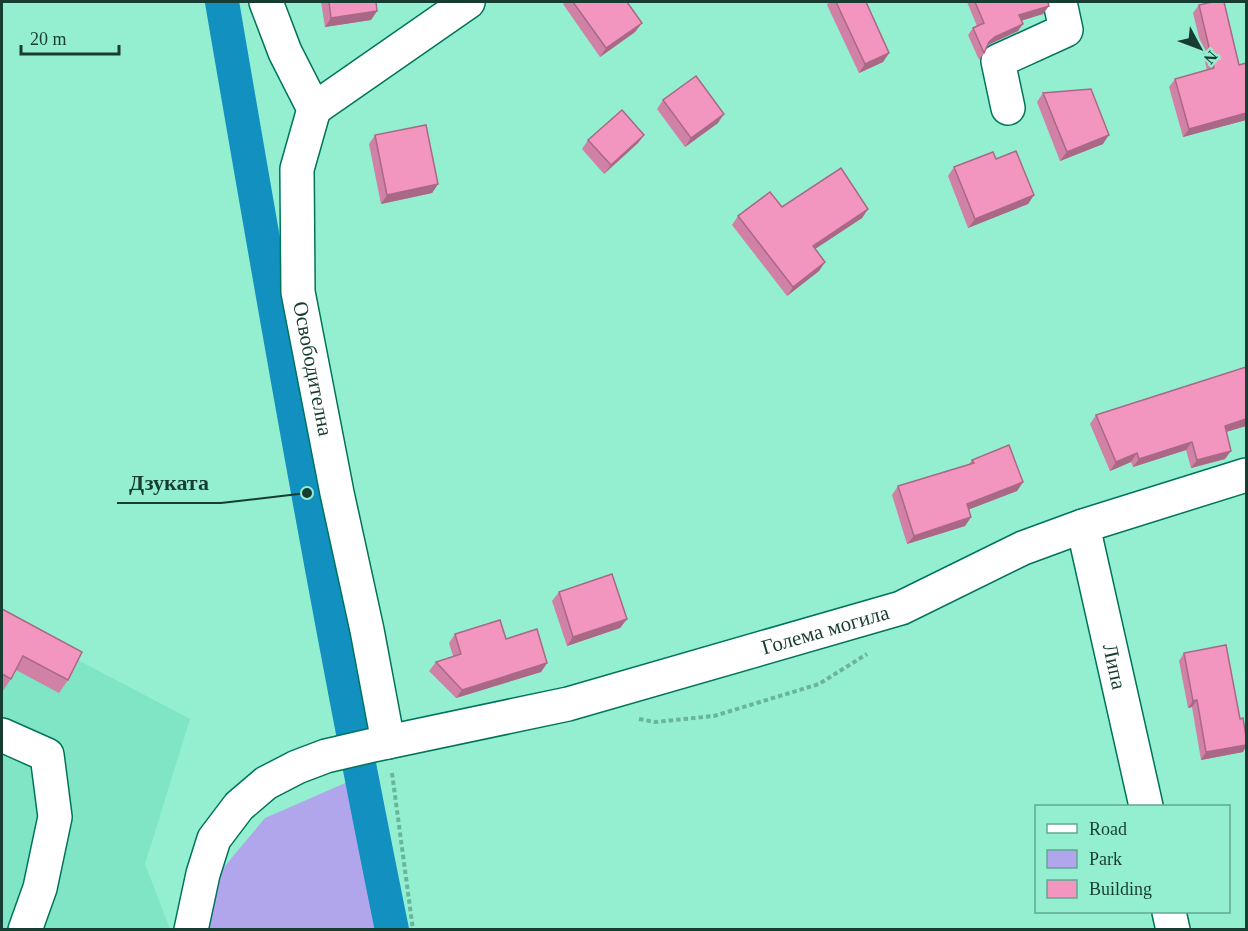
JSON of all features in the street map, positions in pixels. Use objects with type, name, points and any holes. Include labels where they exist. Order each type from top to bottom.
[{"type":"street","points":[[266,2],[285,52],[314,109],[468,2]]},
{"type":"street","points":[[1008,108],[998,61],[1066,30],[1060,2]]},
{"type":"street","name":"Освободителна","points":[[314,109],[297,169],[298,292],[337,493],[367,630],[379,744]]},
{"type":"street","name":"Голема могила","points":[[191,930],[202,874],[214,838],[239,806],[266,783],[297,766],[326,756],[568,704],[901,608],[1023,548],[1083,525],[1246,475]]},
{"type":"street","name":"Липа","points":[[1083,525],[1146,805]]},
{"type":"street","points":[[2,735],[47,755],[55,817],[40,888],[25,930]]},
{"type":"street","points":[[1169,913],[1173,930]]},
{"type":"path","points":[[633,718],[655,722],[714,716],[819,684],[875,649]]},
{"type":"path","points":[[379,744],[413,930]]},
{"type":"shaded area","points":[[2,620],[190,719],[145,864],[170,929],[2,929]]},
{"type":"green space","points":[[350,781],[384,929],[203,930],[215,878],[265,818]]},
{"type":"building","points":[[329,2],[376,2],[377,11],[331,18]]},
{"type":"building","points":[[573,2],[627,2],[642,23],[606,48]]},
{"type":"building","points":[[836,2],[866,2],[889,53],[865,64]]},
{"type":"building","points":[[975,2],[1048,2],[1049,6],[1019,15],[1023,24],[995,37],[989,42],[984,53],[973,28],[984,23]]},
{"type":"building","points":[[1224,2],[1239,65],[1246,63],[1246,113],[1189,129],[1175,79],[1214,68],[1199,5]]},
{"type":"building","points":[[696,76],[724,114],[691,138],[663,100]]},
{"type":"building","points":[[1091,89],[1109,135],[1067,152],[1043,93]]},
{"type":"building","points":[[622,110],[644,135],[611,165],[588,140]]},
{"type":"building","points":[[426,125],[438,184],[387,195],[375,135]]},
{"type":"building","points":[[1016,151],[1034,195],[975,219],[954,167],[993,152],[996,159]]},
{"type":"building","points":[[841,168],[868,209],[813,246],[825,262],[793,287],[738,216],[770,192],[782,207]]},
{"type":"building","points":[[1246,367],[1246,419],[1225,426],[1231,451],[1197,460],[1192,442],[1139,459],[1137,453],[1116,462],[1096,415]]},
{"type":"building","points":[[1009,445],[1023,482],[967,504],[971,517],[914,536],[898,486],[974,463],[972,460]]},
{"type":"building","points":[[612,574],[627,619],[573,637],[559,592]]},
{"type":"building","points":[[2,609],[82,652],[68,680],[23,656],[11,679],[2,674]]},
{"type":"building","points":[[500,620],[506,639],[537,629],[547,663],[462,690],[436,662],[461,654],[455,634]]},
{"type":"building","points":[[1226,645],[1240,719],[1243,718],[1246,745],[1206,752],[1197,700],[1193,701],[1184,653]]},
{"type":"waterway","points":[[222,2],[324,582],[392,930]]},
{"type":"place","name":"Дзуката","points":[[307,493]]}]
